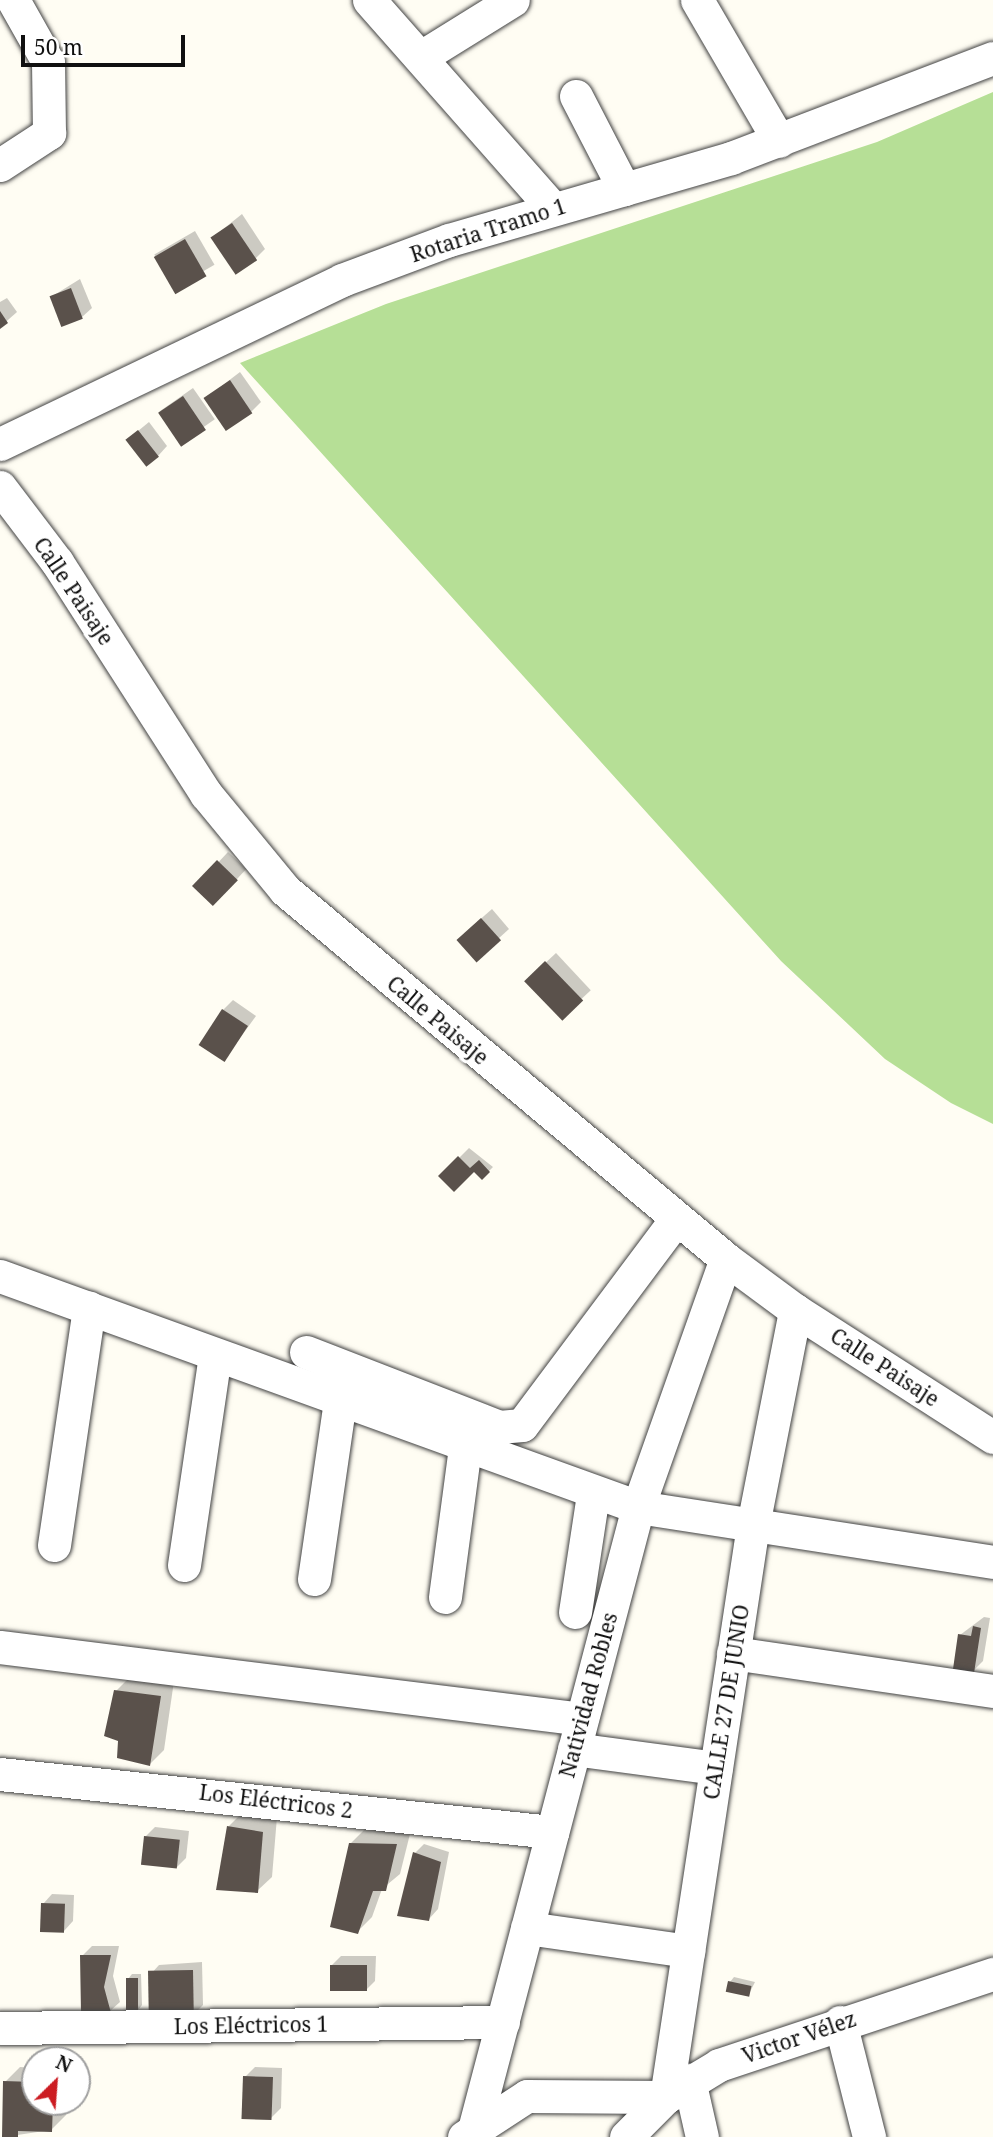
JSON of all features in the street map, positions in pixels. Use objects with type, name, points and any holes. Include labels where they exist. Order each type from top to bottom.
[{"type":"street","points":[[0,164],[49,133],[48,62],[12,0]]},
{"type":"street","points":[[369,0],[553,209]]},
{"type":"street","points":[[421,57],[513,0]]},
{"type":"street","points":[[697,0],[779,141]]},
{"type":"street","name":"Rotaria Tramo 1","points":[[0,444],[294,300],[449,240],[779,141],[993,58]]},
{"type":"street","points":[[576,96],[624,189]]},
{"type":"street","name":"Calle Paisaje","points":[[0,487],[57,562],[206,794],[285,890],[676,1220],[726,1259],[795,1310],[993,1436]]},
{"type":"street","points":[[306,1352],[499,1427],[522,1425],[676,1220]]},
{"type":"street","name":"Natividad Robles","points":[[470,2135],[503,2022],[638,1507],[726,1259]]},
{"type":"street","points":[[0,1276],[593,1494],[638,1507],[993,1562]]},
{"type":"street","points":[[54,1545],[89,1308]]},
{"type":"street","name":"CALLE 27 DE JUNIO","points":[[677,2089],[688,1951],[733,1653],[753,1525],[795,1310]]},
{"type":"street","points":[[184,1565],[215,1355]]},
{"type":"street","points":[[314,1579],[340,1401]]},
{"type":"street","points":[[445,1597],[465,1447]]},
{"type":"street","points":[[575,1612],[593,1494]]},
{"type":"street","points":[[0,1647],[578,1734],[716,1768]]},
{"type":"street","points":[[733,1653],[993,1691]]},
{"type":"street","name":"Los Eléctricos 2","points":[[0,1774],[552,1832]]},
{"type":"street","points":[[527,1928],[688,1951]]},
{"type":"street","name":"Victor Vélez","points":[[626,2137],[677,2089],[840,2022],[993,1974]]},
{"type":"street","name":"Los Eléctricos 1","points":[[0,2028],[503,2022]]},
{"type":"street","points":[[840,2022],[869,2137]]},
{"type":"street","points":[[470,2135],[527,2096],[677,2089],[702,2137]]},
{"type":"green space","points":[[993,92],[993,1124],[951,1103],[885,1059],[781,961],[240,363],[386,304],[877,142]]},
{"type":"building","points":[[232,223],[257,260],[236,275],[210,238]]},
{"type":"building","points":[[185,239],[206,276],[175,294],[154,257]]},
{"type":"building","points":[[71,288],[83,319],[61,327],[50,296]]},
{"type":"building","points":[[0,311],[8,323],[0,329]]},
{"type":"building","points":[[230,380],[252,413],[226,431],[203,398]]},
{"type":"building","points":[[183,396],[206,430],[181,447],[158,413]]},
{"type":"building","points":[[138,430],[159,457],[146,467],[125,440]]},
{"type":"building","points":[[217,860],[238,880],[213,906],[192,886]]},
{"type":"building","points":[[481,918],[501,940],[477,962],[456,940]]},
{"type":"building","points":[[545,961],[583,1001],[562,1021],[524,981]]},
{"type":"building","points":[[222,1009],[248,1026],[225,1062],[199,1045]]},
{"type":"building","points":[[458,1156],[470,1168],[479,1160],[490,1172],[482,1180],[474,1172],[454,1192],[438,1176]]},
{"type":"building","points":[[973,1626],[981,1628],[974,1673],[953,1669],[958,1634],[971,1636]]},
{"type":"building","points":[[114,1690],[161,1696],[150,1766],[117,1758],[118,1741],[104,1736]]},
{"type":"building","points":[[227,1826],[263,1832],[258,1893],[216,1890]]},
{"type":"building","points":[[144,1836],[180,1840],[177,1869],[141,1865]]},
{"type":"building","points":[[349,1843],[397,1844],[386,1891],[373,1891],[358,1934],[330,1927]]},
{"type":"building","points":[[413,1852],[441,1862],[429,1921],[397,1916]]},
{"type":"building","points":[[41,1903],[65,1904],[64,1933],[40,1932]]},
{"type":"building","points":[[80,1955],[111,1955],[104,1987],[111,2013],[81,2013]]},
{"type":"building","points":[[330,1965],[367,1965],[367,1991],[330,1991]]},
{"type":"building","points":[[193,1970],[194,2016],[149,2017],[148,1971]]},
{"type":"building","points":[[126,1978],[138,1978],[138,2011],[126,2011]]},
{"type":"building","points":[[728,1981],[751,1986],[749,1997],[726,1992]]},
{"type":"building","points":[[243,2076],[273,2077],[271,2120],[241,2119]]},
{"type":"building","points":[[3,2081],[21,2082],[21,2116],[53,2116],[52,2132],[18,2131],[18,2137],[2,2137]]}]
